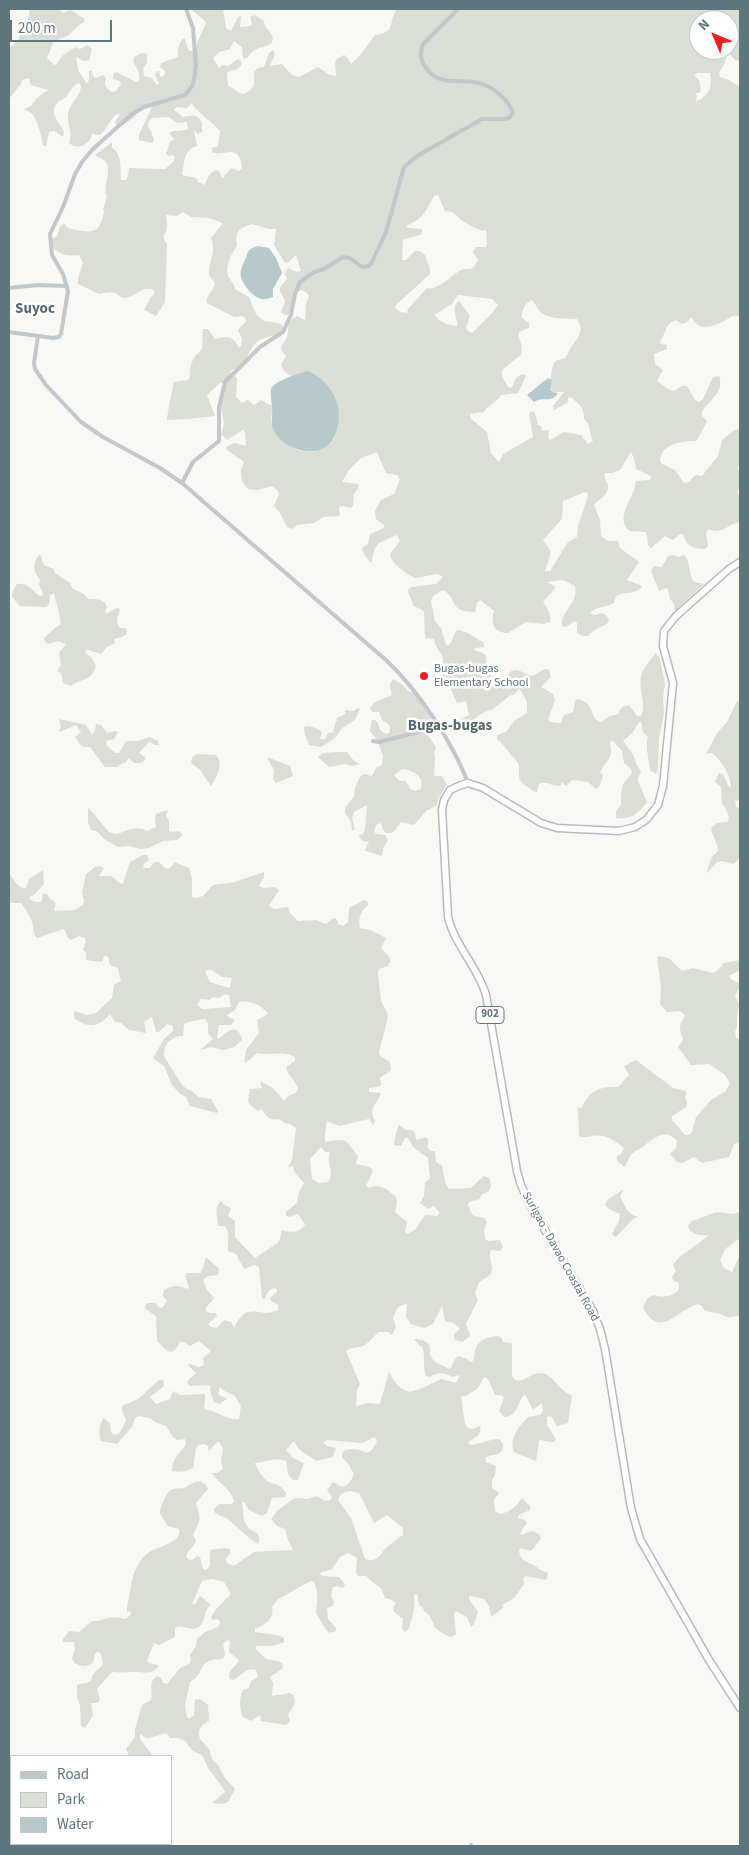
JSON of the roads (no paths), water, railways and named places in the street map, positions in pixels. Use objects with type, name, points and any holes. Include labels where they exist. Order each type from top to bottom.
[{"type":"highway","points":[[468,783],[483,788],[541,822],[557,828],[619,831],[635,827],[646,820],[658,806],[663,786],[672,684],[663,646],[664,632],[676,616],[729,568],[740,562]]},
{"type":"highway","name":"Surigao - Davao Coastal Road","points":[[468,783],[450,790],[443,804],[446,908],[453,933],[479,976],[486,995],[518,1178],[530,1205],[589,1303],[598,1324],[605,1349],[631,1508],[640,1539],[676,1604],[740,1708]]},
{"type":"street","points":[[9,332],[58,337],[61,334],[68,291],[63,274],[52,255],[50,236],[75,174],[93,149],[132,114],[144,107],[185,95],[190,90],[195,78],[196,66],[193,28],[186,9]]},
{"type":"street","points":[[182,483],[193,462],[219,440],[219,406],[223,385],[260,347],[283,332],[290,315],[298,284],[307,276],[328,267],[341,258],[350,258],[364,267],[371,265],[386,232],[400,174],[404,166],[482,119],[505,119],[512,115],[512,108],[490,88],[480,83],[443,80],[430,73],[425,66],[420,51],[423,44],[458,9]]},
{"type":"street","points":[[9,288],[38,285],[67,286]]},
{"type":"street","points":[[38,336],[35,369],[46,385],[81,422],[182,483],[387,661],[417,696],[438,727],[458,761],[468,783]]},
{"type":"street","points":[[373,741],[379,742],[438,727]]},
{"type":"water","points":[[258,246],[269,248],[276,258],[282,273],[273,289],[273,297],[266,299],[252,294],[241,277],[242,267],[248,252]]},
{"type":"water","points":[[308,371],[317,376],[331,390],[338,407],[339,417],[338,427],[328,445],[313,451],[304,451],[286,444],[274,431],[272,423],[271,389],[273,386],[287,378]]},
{"type":"water","points":[[548,378],[552,380],[550,390],[558,393],[552,399],[534,402],[527,395]]},
{"type":"place","name":"Bugas-bugas Elementary School","points":[[424,676]]},
{"type":"district","name":"Suyoc","points":[[35,310]]},
{"type":"district","name":"Bugas-bugas","points":[[450,727]]}]
